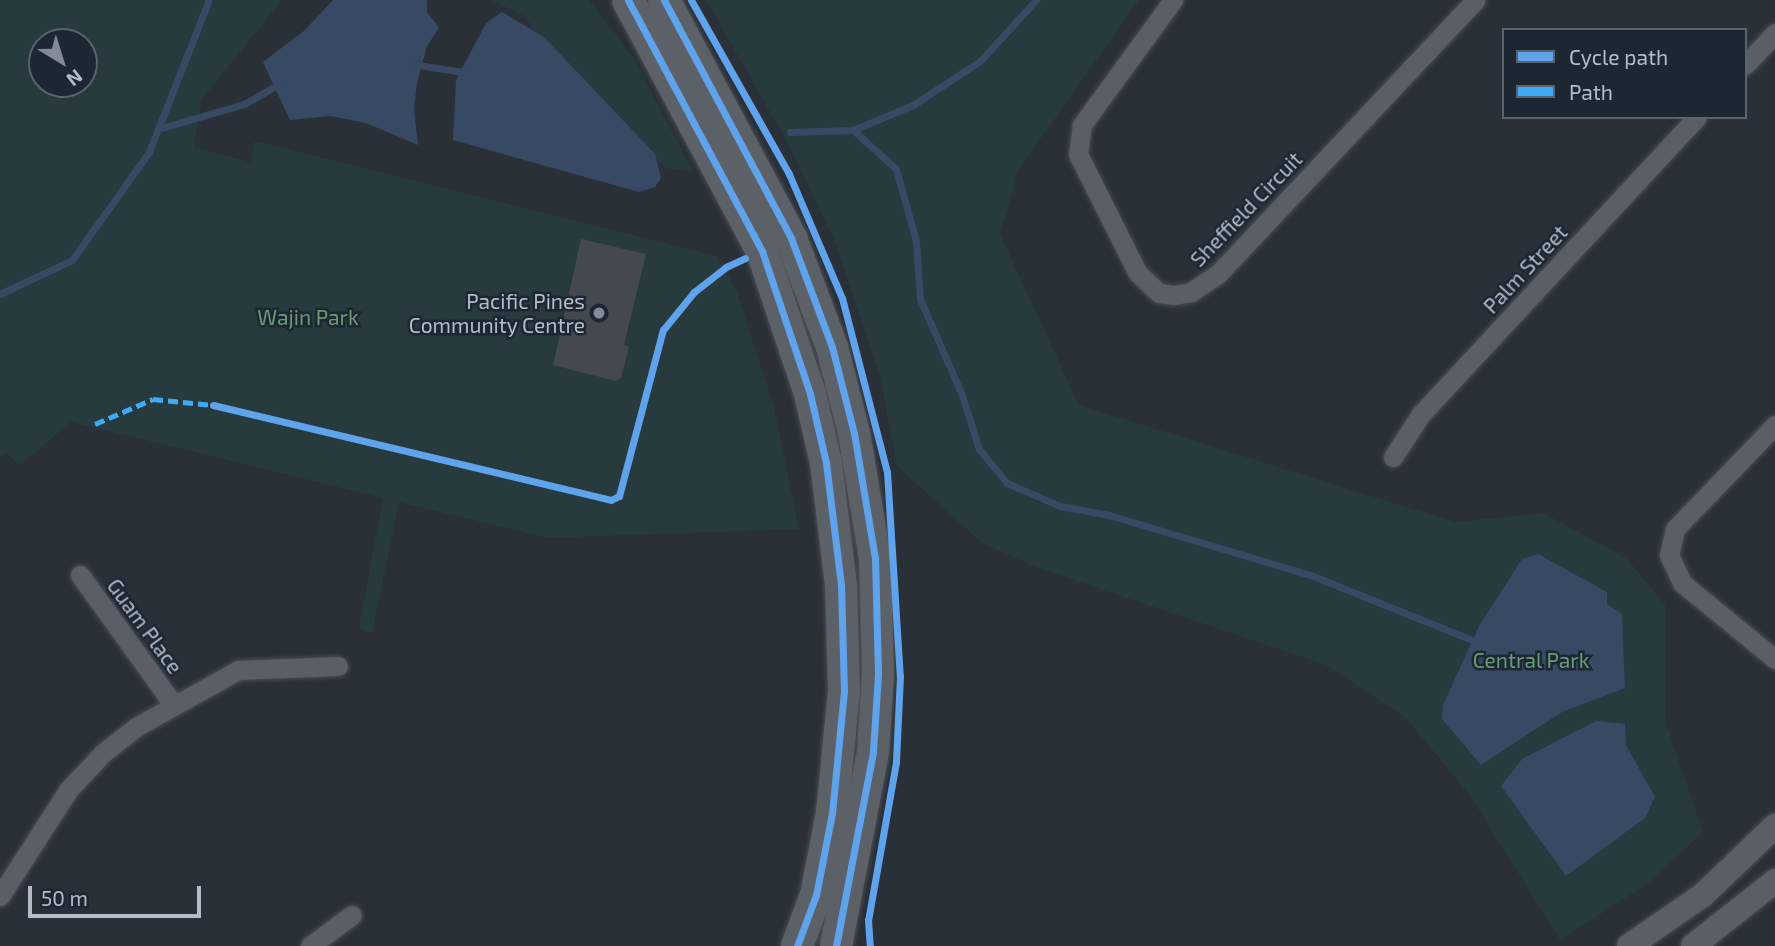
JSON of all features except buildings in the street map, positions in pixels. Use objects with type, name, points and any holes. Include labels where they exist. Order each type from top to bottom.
[{"type":"main road","points":[[628,0],[716,157],[762,251],[810,394],[826,463],[841,585],[844,691],[832,813],[816,895],[797,946]]},
{"type":"main road","points":[[664,0],[791,239],[832,347],[854,433],[875,558],[878,674],[873,752],[836,946]]},
{"type":"street","name":"Sheffield Circuit","points":[[1173,0],[1082,125],[1079,154],[1137,272],[1160,293],[1174,295],[1191,292],[1218,274],[1475,0]]},
{"type":"street","points":[[1747,63],[1775,33]]},
{"type":"street","name":"Palm Street","points":[[1393,457],[1421,414],[1695,119]]},
{"type":"street","points":[[1775,425],[1675,529],[1670,555],[1682,583],[1775,659]]},
{"type":"street","name":"Guam Place","points":[[80,575],[173,704]]},
{"type":"street","points":[[3,884],[62,800],[103,753],[173,704],[239,670],[338,666]]},
{"type":"street","points":[[1629,946],[1703,895],[1775,826]]},
{"type":"street","points":[[1693,946],[1775,881]]},
{"type":"street","points":[[310,946],[352,915]]},
{"type":"green space","name":"Wajin Park","points":[[0,0],[282,0],[202,99],[194,147],[250,162],[255,141],[718,256],[737,292],[774,407],[799,529],[547,538],[399,502],[372,634],[359,627],[383,498],[71,422],[19,466],[7,453],[0,458]]},
{"type":"green space","points":[[491,0],[589,0],[633,57],[693,171],[668,169],[608,125],[524,16]]},
{"type":"green space","name":"Central Park","points":[[706,0],[1139,0],[1019,169],[1000,234],[1079,405],[1455,522],[1543,513],[1626,558],[1665,604],[1666,724],[1703,832],[1650,882],[1560,940],[1469,794],[1405,717],[1326,665],[1038,568],[982,543],[897,466],[880,376],[837,246],[786,140]]},
{"type":"water","points":[[333,0],[427,0],[427,12],[439,28],[427,46],[417,83],[414,109],[418,145],[366,123],[331,116],[290,120],[263,62],[305,30]]},
{"type":"water","points":[[502,12],[544,37],[655,154],[661,178],[655,187],[639,192],[453,140],[456,80],[486,23]]},
{"type":"water","points":[[1538,554],[1607,592],[1607,604],[1622,614],[1625,688],[1562,712],[1481,765],[1442,719],[1443,705],[1479,626],[1522,559]]},
{"type":"water","points":[[1596,721],[1625,724],[1626,745],[1655,797],[1645,818],[1566,876],[1501,786],[1522,759]]},
{"type":"waterway","points":[[0,294],[72,260],[149,152],[209,0]]},
{"type":"waterway","points":[[790,132],[853,130],[913,105],[980,61],[1036,0]]},
{"type":"waterway","points":[[412,64],[469,73]]},
{"type":"waterway","points":[[158,129],[244,104],[281,83]]},
{"type":"waterway","points":[[853,130],[896,169],[916,241],[920,299],[962,395],[979,449],[1007,483],[1060,506],[1109,515],[1313,576],[1472,640]]},
{"type":"marked path","points":[[95,424],[153,399],[213,405]]},
{"type":"cycle path","points":[[628,0],[762,251],[810,394],[826,463],[841,585],[844,691],[832,813],[816,895],[797,946]]},
{"type":"cycle path","points":[[664,0],[791,238],[832,347],[854,433],[875,558],[878,674],[873,752],[836,946]]},
{"type":"cycle path","points":[[691,0],[789,174],[842,298],[887,472],[900,676],[896,762],[868,920],[870,946]]},
{"type":"cycle path","points":[[213,405],[611,500],[619,496],[663,330],[694,292],[726,267],[745,258]]},
{"type":"place","name":"Pacific Pines Community Centre","points":[[599,313]]}]
